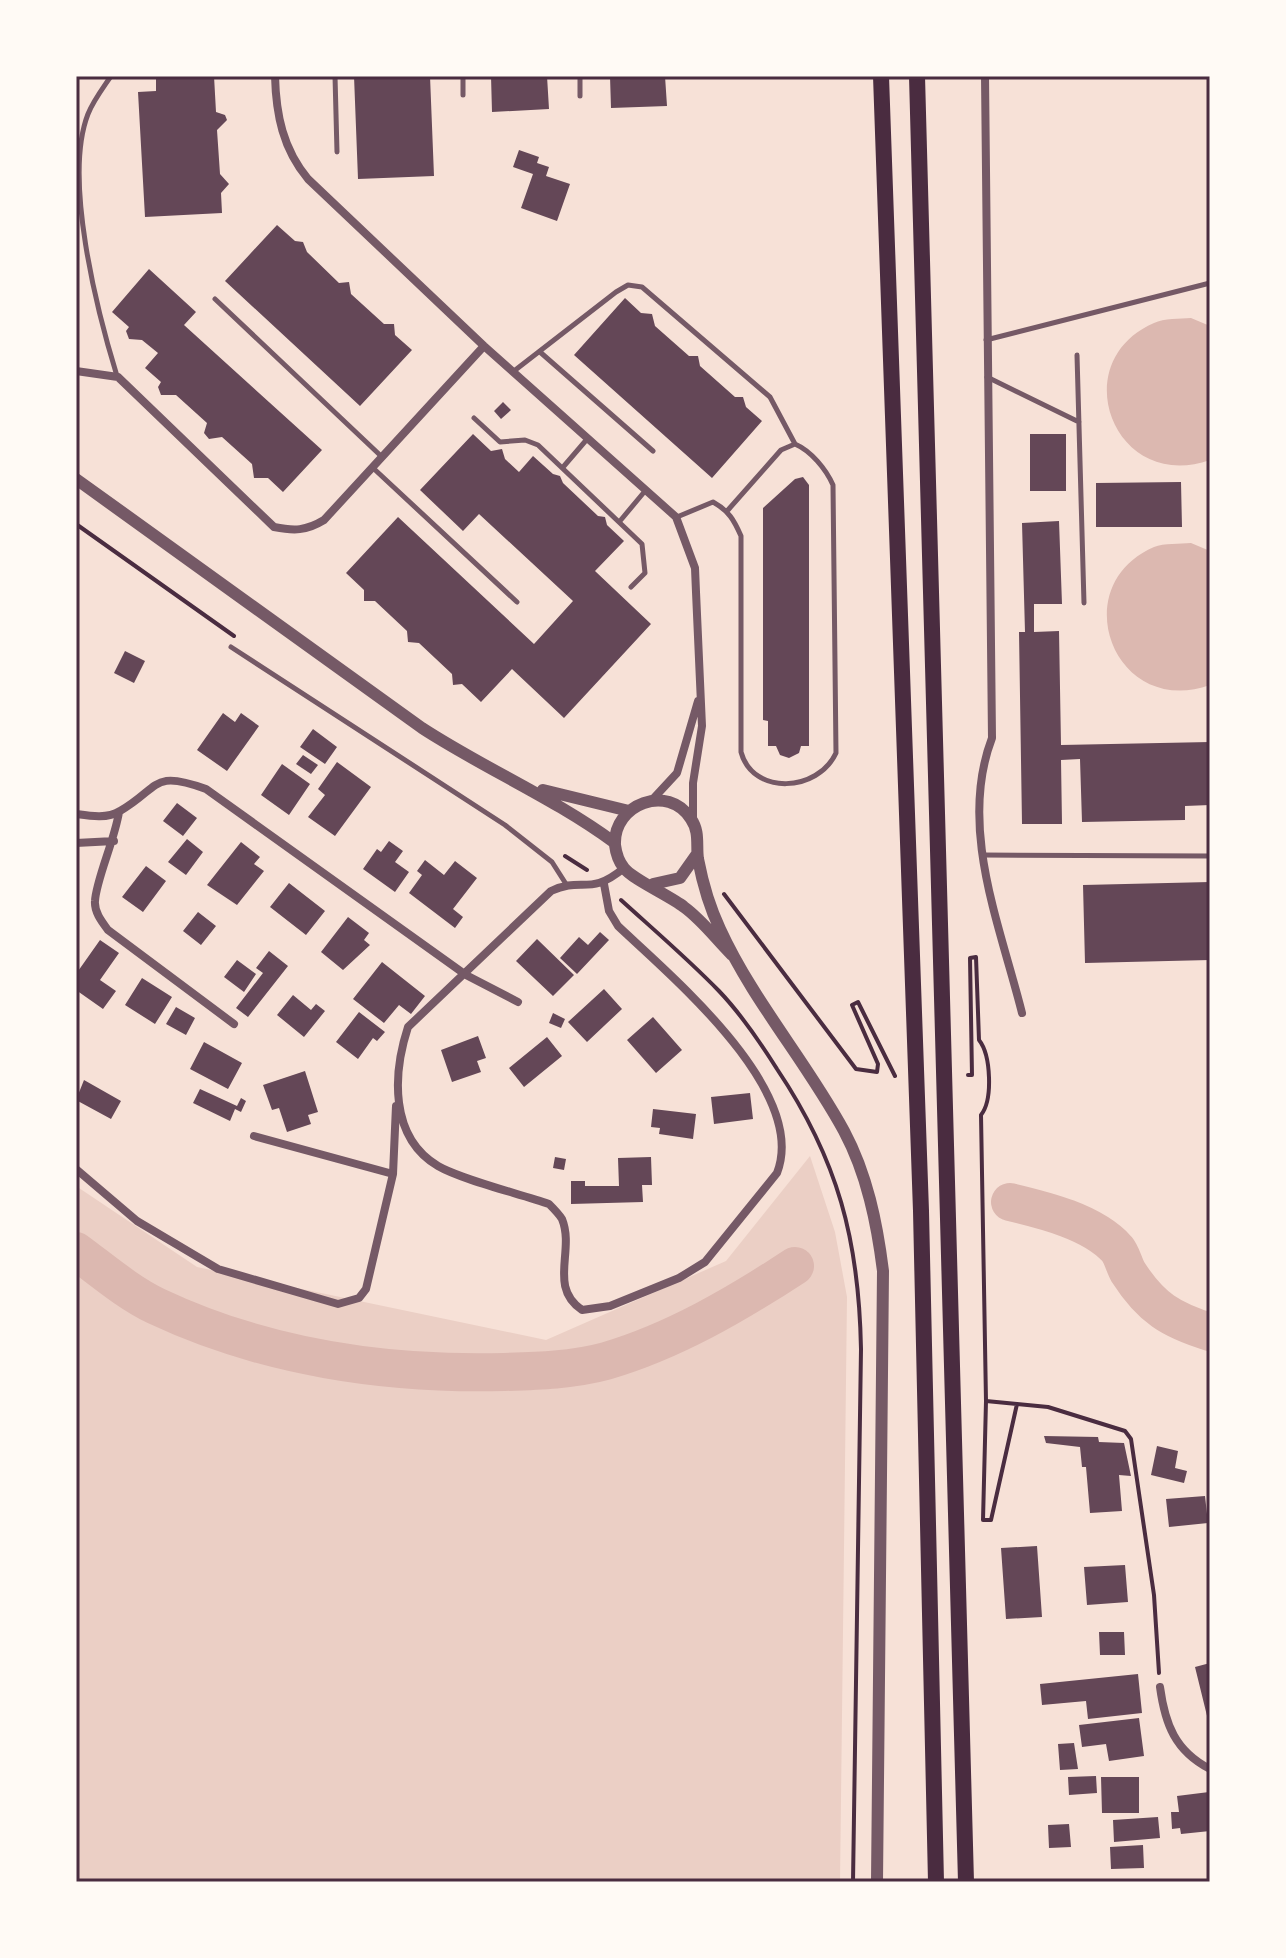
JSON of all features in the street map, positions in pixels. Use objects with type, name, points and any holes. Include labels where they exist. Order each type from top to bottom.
[{"type":"highway","points":[[881,76],[921,1211],[936,1882]]},
{"type":"highway","points":[[917,76],[966,1882]]},
{"type":"street","points":[[275,76],[282,130],[290,158],[328,200],[484,346],[676,517],[695,568],[702,726],[693,783],[693,821],[699,837],[697,854],[706,898],[732,955],[844,1132],[877,1220],[883,1271],[877,1882]]},
{"type":"street","points":[[985,76],[992,738],[981,777],[982,855],[1022,1013]]},
{"type":"street","points":[[76,371],[118,377],[274,527],[294,531],[310,528],[324,520],[484,346]]},
{"type":"street","points":[[76,479],[422,728],[458,752],[528,786],[615,843]]},
{"type":"street","points":[[699,692],[677,773],[652,800],[629,811],[618,825],[615,843],[624,868],[688,909],[732,955]]},
{"type":"street","points":[[76,814],[98,817],[119,812],[150,786],[162,782],[186,782],[206,789],[466,975],[518,1002]]},
{"type":"street","points":[[528,786],[629,811]]},
{"type":"street","points":[[652,800],[676,804],[693,821]]},
{"type":"street","points":[[119,812],[114,841],[94,901],[98,917],[108,930],[234,1024]]},
{"type":"street","points":[[76,843],[114,841]]},
{"type":"street","points":[[653,884],[680,878],[697,854]]},
{"type":"street","points":[[76,1169],[137,1221],[218,1269],[338,1304],[359,1298],[366,1289],[393,1174],[398,1058],[408,1027],[551,891],[566,884],[604,884],[624,868]]},
{"type":"street","points":[[397,1093],[404,1125],[418,1147],[438,1166],[549,1204],[562,1219],[565,1243],[562,1280],[566,1294],[582,1310],[610,1306],[679,1278],[705,1262],[777,1173],[784,1156],[781,1134],[763,1088],[730,1037],[618,926],[609,911],[604,884]]},
{"type":"street","points":[[254,1136],[393,1174]]},
{"type":"street","points":[[1160,1687],[1164,1715],[1175,1739],[1192,1760],[1210,1769]]},
{"type":"lane","points":[[111,76],[88,114],[81,153],[80,195],[98,305],[118,377]]},
{"type":"lane","points":[[335,76],[337,152]]},
{"type":"lane","points":[[463,76],[463,95]]},
{"type":"lane","points":[[580,76],[580,96]]},
{"type":"lane","points":[[986,340],[1210,283]]},
{"type":"lane","points":[[514,371],[616,292],[628,285],[642,287],[770,397],[795,444],[804,448],[828,474],[835,500],[836,753],[830,766],[819,776],[804,781],[765,781],[754,777],[745,766],[741,752],[741,536],[728,510],[713,502],[676,517]]},
{"type":"lane","points":[[215,299],[381,456]]},
{"type":"lane","points":[[540,352],[653,451]]},
{"type":"lane","points":[[1077,355],[1084,603]]},
{"type":"lane","points":[[987,377],[1079,422]]},
{"type":"lane","points":[[474,418],[500,442],[532,441],[564,466],[642,544],[645,573],[631,587]]},
{"type":"lane","points":[[564,466],[588,438]]},
{"type":"lane","points":[[728,510],[781,450],[795,444]]},
{"type":"lane","points":[[372,467],[517,602]]},
{"type":"lane","points":[[620,521],[647,488]]},
{"type":"lane","points":[[231,647],[505,825],[552,862],[566,884]]},
{"type":"lane","points":[[982,855],[1210,856]]},
{"type":"path","points":[[604,884],[720,992],[755,1035],[798,1100],[820,1142],[841,1194],[854,1243],[860,1286],[861,1349],[853,1882]]},
{"type":"path","points":[[706,898],[724,894],[856,1069],[877,1072],[878,1064],[852,1005],[858,1002],[895,1076]]},
{"type":"path","points":[[968,1075],[972,1075],[970,958],[976,957],[979,1040],[986,1049],[988,1107],[981,1115],[985,1522],[991,1520],[1017,1404]]},
{"type":"path","points":[[986,1401],[1048,1407],[1114,1425],[1131,1439],[1154,1595],[1160,1687]]},
{"type":"shaded area","points":[[1191,318],[1210,326],[1210,460],[1176,465],[1148,458],[1126,442],[1112,419],[1107,392],[1111,366],[1127,341],[1158,321]]},
{"type":"shaded area","points":[[1191,543],[1210,551],[1210,685],[1176,690],[1148,683],[1126,667],[1112,643],[1107,617],[1111,590],[1127,566],[1154,547]]},
{"type":"shaded area","points":[[810,1156],[835,1232],[847,1297],[840,1882],[76,1882],[76,1186],[197,1267],[546,1340],[726,1261]]},
{"type":"building","points":[[156,76],[214,76],[216,112],[225,115],[227,120],[217,130],[220,174],[229,184],[221,193],[222,213],[145,217],[138,92],[156,91]]},
{"type":"building","points":[[354,76],[430,76],[434,176],[358,179]]},
{"type":"building","points":[[491,76],[547,76],[549,109],[492,112]]},
{"type":"building","points":[[610,76],[665,76],[667,106],[611,108]]},
{"type":"building","points":[[519,150],[539,157],[537,163],[549,167],[546,176],[570,184],[557,221],[521,208],[533,174],[513,167]]},
{"type":"building","points":[[277,225],[295,241],[303,242],[307,252],[339,283],[349,282],[351,294],[384,324],[394,324],[395,335],[412,350],[360,406],[225,281]]},
{"type":"building","points":[[149,269],[196,312],[184,325],[322,450],[283,492],[268,478],[254,478],[252,464],[222,437],[209,439],[204,433],[207,423],[176,395],[161,395],[158,387],[161,382],[145,368],[158,353],[142,340],[129,339],[126,331],[129,327],[112,312]]},
{"type":"building","points":[[625,298],[641,313],[652,314],[655,326],[689,356],[698,356],[700,366],[735,397],[743,397],[746,407],[762,421],[712,478],[574,355]]},
{"type":"building","points":[[503,402],[511,410],[501,419],[494,411]]},
{"type":"building","points":[[473,434],[491,451],[502,449],[505,459],[519,472],[533,456],[553,474],[560,476],[563,483],[598,516],[605,517],[607,525],[624,541],[595,571],[651,624],[564,718],[512,669],[481,702],[462,684],[453,685],[452,674],[419,643],[408,642],[407,631],[375,601],[364,601],[364,590],[346,573],[398,517],[534,644],[573,601],[479,514],[463,531],[420,490]]},
{"type":"building","points":[[1030,434],[1066,434],[1066,491],[1030,491]]},
{"type":"building","points":[[803,477],[809,485],[809,746],[801,746],[799,753],[789,758],[780,755],[776,746],[768,746],[768,721],[763,720],[763,508],[795,479]]},
{"type":"building","points":[[1181,482],[1182,527],[1096,527],[1096,483]]},
{"type":"building","points":[[1059,521],[1062,604],[1034,604],[1034,632],[1059,631],[1061,745],[1210,742],[1210,805],[1185,806],[1185,820],[1082,822],[1080,759],[1061,760],[1062,824],[1022,824],[1019,632],[1025,632],[1022,523]]},
{"type":"building","points":[[125,651],[145,661],[134,683],[114,673]]},
{"type":"building","points":[[223,713],[235,722],[241,713],[259,726],[227,771],[197,750]]},
{"type":"building","points":[[313,729],[337,747],[325,764],[300,747]]},
{"type":"building","points":[[303,755],[318,765],[311,774],[296,764]]},
{"type":"building","points":[[337,762],[371,787],[335,836],[308,817],[325,795],[318,789]]},
{"type":"building","points":[[282,764],[310,784],[289,815],[261,795]]},
{"type":"building","points":[[177,803],[197,818],[183,836],[163,821]]},
{"type":"building","points":[[187,839],[203,852],[186,875],[168,862]]},
{"type":"building","points":[[389,841],[403,851],[395,862],[409,872],[395,892],[363,869],[377,849],[381,852]]},
{"type":"building","points":[[241,842],[260,857],[254,864],[264,871],[237,905],[207,885]]},
{"type":"building","points":[[425,860],[444,875],[455,861],[477,878],[453,909],[463,917],[455,928],[409,893],[422,875],[417,871]]},
{"type":"building","points":[[146,866],[166,881],[143,912],[122,897]]},
{"type":"building","points":[[1210,882],[1210,960],[1085,963],[1083,885]]},
{"type":"building","points":[[289,883],[325,911],[306,935],[270,907]]},
{"type":"building","points":[[198,912],[216,926],[201,945],[183,931]]},
{"type":"building","points":[[348,917],[369,933],[364,940],[370,945],[343,970],[321,952]]},
{"type":"building","points":[[600,932],[609,940],[577,974],[560,958],[579,937],[588,945]]},
{"type":"building","points":[[537,939],[574,975],[553,996],[516,961]]},
{"type":"building","points":[[100,940],[119,953],[100,980],[116,991],[103,1009],[76,990],[76,974]]},
{"type":"building","points":[[269,951],[288,966],[248,1017],[236,1008],[263,973],[256,968]]},
{"type":"building","points":[[237,960],[256,974],[244,992],[224,977]]},
{"type":"building","points":[[382,962],[425,996],[411,1014],[399,1005],[384,1023],[353,999]]},
{"type":"building","points":[[142,978],[172,997],[155,1024],[125,1005]]},
{"type":"building","points":[[604,989],[622,1009],[587,1042],[568,1022]]},
{"type":"building","points":[[293,995],[311,1010],[316,1004],[325,1011],[304,1037],[277,1015]]},
{"type":"building","points":[[176,1007],[195,1018],[186,1035],[166,1024]]},
{"type":"building","points":[[359,1012],[385,1032],[377,1041],[373,1038],[358,1059],[336,1042]]},
{"type":"building","points":[[553,1013],[565,1019],[561,1028],[549,1023]]},
{"type":"building","points":[[653,1017],[682,1050],[656,1073],[627,1040]]},
{"type":"building","points":[[478,1036],[486,1058],[477,1061],[481,1072],[452,1082],[441,1050]]},
{"type":"building","points":[[547,1037],[562,1056],[524,1087],[509,1068]]},
{"type":"building","points":[[204,1042],[242,1063],[228,1089],[190,1069]]},
{"type":"building","points":[[305,1071],[318,1112],[308,1115],[311,1124],[287,1132],[279,1108],[272,1110],[263,1085]]},
{"type":"building","points":[[84,1080],[121,1101],[111,1119],[76,1100]]},
{"type":"building","points":[[200,1089],[237,1106],[241,1098],[246,1101],[241,1112],[235,1109],[230,1121],[193,1103]]},
{"type":"building","points":[[750,1093],[753,1119],[714,1124],[711,1097]]},
{"type":"building","points":[[653,1109],[696,1114],[693,1139],[659,1134],[660,1128],[651,1127]]},
{"type":"building","points":[[555,1157],[566,1159],[564,1170],[553,1168]]},
{"type":"building","points":[[651,1157],[652,1185],[642,1185],[643,1202],[571,1204],[571,1181],[585,1181],[585,1186],[619,1186],[618,1158]]},
{"type":"building","points":[[1044,1436],[1098,1437],[1099,1442],[1124,1443],[1131,1476],[1119,1475],[1122,1511],[1090,1513],[1086,1467],[1082,1467],[1080,1447],[1046,1443]]},
{"type":"building","points":[[1157,1446],[1178,1451],[1175,1468],[1187,1471],[1184,1483],[1151,1475]]},
{"type":"building","points":[[1205,1496],[1208,1523],[1169,1527],[1166,1499]]},
{"type":"building","points":[[1037,1546],[1042,1617],[1006,1619],[1001,1548]]},
{"type":"building","points":[[1125,1565],[1128,1602],[1087,1605],[1084,1567]]},
{"type":"building","points":[[1099,1632],[1124,1632],[1125,1655],[1100,1655]]},
{"type":"building","points":[[1210,1663],[1210,1724],[1209,1724],[1195,1667]]},
{"type":"building","points":[[1138,1674],[1142,1713],[1088,1719],[1086,1701],[1042,1705],[1040,1684]]},
{"type":"building","points":[[1139,1718],[1144,1756],[1109,1761],[1106,1744],[1082,1747],[1079,1725]]},
{"type":"building","points":[[1074,1743],[1078,1769],[1060,1770],[1058,1744]]},
{"type":"building","points":[[1096,1776],[1097,1793],[1069,1795],[1068,1777]]},
{"type":"building","points":[[1101,1777],[1139,1777],[1139,1813],[1102,1813]]},
{"type":"building","points":[[1209,1792],[1210,1831],[1181,1834],[1180,1828],[1172,1829],[1171,1812],[1179,1812],[1177,1796]]},
{"type":"building","points":[[1158,1817],[1160,1838],[1114,1842],[1113,1820]]},
{"type":"building","points":[[1069,1824],[1071,1847],[1049,1848],[1048,1825]]},
{"type":"building","points":[[1143,1845],[1144,1868],[1111,1869],[1110,1847]]},
{"type":"waterway","points":[[1010,1202],[1067,1218],[1095,1231],[1117,1249],[1128,1272],[1154,1304],[1184,1323],[1210,1332]]},
{"type":"waterway","points":[[76,1251],[156,1306],[239,1338],[282,1350],[371,1366],[460,1372],[555,1370],[606,1361],[656,1343],[704,1320],[795,1266]]}]
